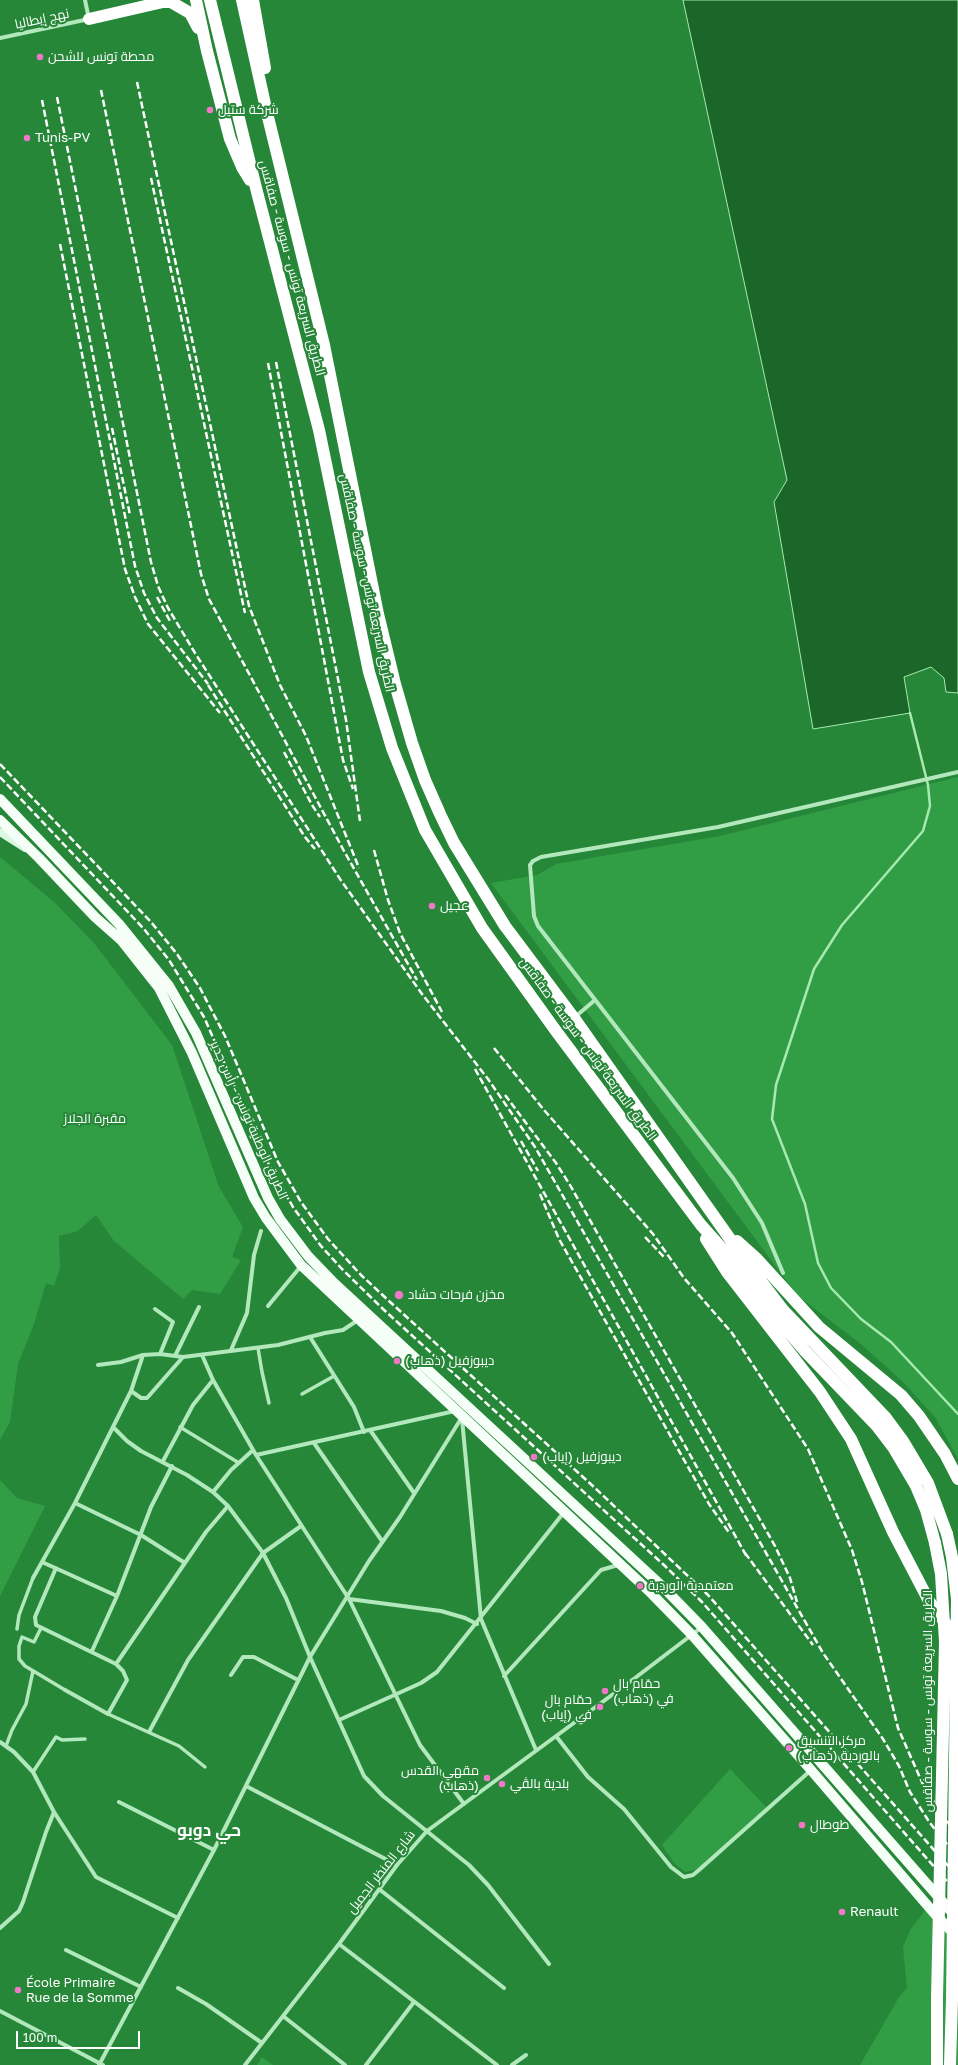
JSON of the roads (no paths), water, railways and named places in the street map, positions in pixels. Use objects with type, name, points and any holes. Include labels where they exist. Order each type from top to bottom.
[{"type":"highway","points":[[196,0],[207,51],[230,139],[242,167],[256,188]]},
{"type":"highway","name":"الطريق السريعة تونس - سوسة - صفاقس","points":[[210,0],[256,188],[319,430],[370,672],[392,748],[424,830],[482,928],[556,1031],[701,1225],[735,1263],[775,1316],[800,1345],[878,1426],[893,1447],[916,1486],[926,1510],[942,1574],[945,1642],[937,1997],[937,2065]]},
{"type":"highway","name":"الطريق السريعة تونس - سوسة - صفاقس","points":[[242,0],[267,113],[325,352],[378,614],[395,684],[412,743],[425,780],[454,843],[505,926],[574,1018],[718,1222],[783,1310],[886,1418],[903,1441],[928,1483],[947,1534],[957,1599],[950,2065]]},
{"type":"highway","points":[[253,0],[267,77],[267,113]]},
{"type":"highway","points":[[89,19],[162,2],[171,2],[190,14],[201,34],[207,51]]},
{"type":"highway","points":[[718,1222],[757,1259],[819,1327],[901,1395],[945,1454],[958,1479]]},
{"type":"highway","points":[[701,1225],[707,1241],[727,1272],[820,1392],[851,1440],[893,1532],[929,1601],[949,1628],[958,1635]]},
{"type":"main road","name":"الطريق الوطنية تونس - رأس جدير","points":[[0,800],[119,924],[169,986],[196,1033],[268,1198],[280,1219],[308,1256],[348,1296],[470,1407],[664,1588],[702,1627],[846,1791],[897,1852],[958,1919]]},
{"type":"main road","name":"الطريق الوطنية تونس - رأس جدير","points":[[0,820],[40,858],[95,917],[121,940],[159,988],[192,1053],[254,1198],[266,1218],[301,1265],[358,1320],[565,1511],[692,1635],[934,1913],[958,1938]]},
{"type":"main road","points":[[0,832],[40,858]]},
{"type":"street","points":[[85,0],[89,19]]},
{"type":"street","name":"نهج إيطاليا","points":[[0,38],[89,19]]},
{"type":"street","points":[[783,1273],[762,1223],[733,1178],[535,921],[529,870],[533,861],[541,857],[718,827],[958,772]]},
{"type":"street","points":[[574,1018],[595,1000]]},
{"type":"street","points":[[231,1350],[247,1313],[254,1255],[261,1231]]},
{"type":"street","points":[[268,1306],[301,1265]]},
{"type":"street","points":[[175,1356],[199,1307]]},
{"type":"street","points":[[155,1309],[173,1322],[160,1354]]},
{"type":"street","points":[[98,1365],[121,1362],[143,1355],[160,1354],[183,1357],[278,1345],[325,1332],[344,1330],[358,1320]]},
{"type":"street","points":[[310,1337],[354,1407],[364,1432]]},
{"type":"street","points":[[258,1348],[269,1403]]},
{"type":"street","points":[[17,1629],[19,1615],[33,1578],[75,1502],[131,1391],[143,1355]]},
{"type":"street","points":[[202,1355],[213,1380],[256,1455],[348,1598],[420,1745],[464,1804]]},
{"type":"street","points":[[131,1391],[141,1398],[147,1398],[183,1357]]},
{"type":"street","points":[[302,1394],[334,1376]]},
{"type":"street","points":[[163,1461],[193,1405],[213,1380]]},
{"type":"street","points":[[256,1455],[370,1430],[459,1414],[470,1407]]},
{"type":"street","points":[[0,2011],[101,2064],[214,1850],[310,1657],[382,1541],[400,1517],[459,1414]]},
{"type":"street","points":[[459,1414],[481,1619],[536,1750]]},
{"type":"street","points":[[113,1427],[136,1448],[172,1466],[213,1492],[228,1506],[262,1553],[286,1598],[310,1657],[364,1776],[383,1796],[469,1865],[488,1885],[549,1964]]},
{"type":"street","points":[[180,1427],[239,1462]]},
{"type":"street","points":[[370,1430],[414,1493]]},
{"type":"street","points":[[314,1443],[382,1541]]},
{"type":"street","points":[[213,1492],[239,1462],[253,1450]]},
{"type":"street","points":[[92,1651],[117,1596],[151,1506],[172,1466]]},
{"type":"street","points":[[75,1502],[141,1535],[185,1563]]},
{"type":"street","points":[[116,1664],[206,1532],[228,1506]]},
{"type":"street","points":[[338,1720],[420,1683],[437,1672],[481,1619],[565,1511]]},
{"type":"street","points":[[149,1732],[188,1660],[262,1553],[301,1526]]},
{"type":"street","points":[[42,1562],[117,1596]]},
{"type":"street","points":[[504,1676],[602,1570],[620,1565]]},
{"type":"street","points":[[56,1568],[36,1617],[36,1625],[92,1651],[116,1664],[123,1671],[127,1680],[108,1714]]},
{"type":"street","points":[[348,1598],[441,1611],[460,1616],[477,1624]]},
{"type":"street","name":"شارع المنظر الجميل","points":[[245,2065],[339,1944],[397,1865],[426,1831],[702,1627]]},
{"type":"street","points":[[41,1628],[34,1642],[22,1637],[19,1646],[19,1658],[25,1666],[108,1714],[179,1746],[205,1767]]},
{"type":"street","points":[[231,1675],[243,1657],[254,1657],[298,1680]]},
{"type":"street","points":[[6,1746],[12,1730],[26,1704],[33,1671]]},
{"type":"street","points":[[556,1736],[588,1777],[624,1809],[671,1866],[684,1877],[693,1875],[699,1870],[811,1770]]},
{"type":"street","points":[[33,1772],[56,1737],[62,1740],[85,1739]]},
{"type":"street","points":[[0,1742],[33,1772],[54,1812],[96,1878],[178,1918]]},
{"type":"street","points":[[246,1786],[397,1865]]},
{"type":"street","points":[[119,1802],[214,1850]]},
{"type":"street","points":[[0,1928],[19,1911],[24,1902],[46,1832],[54,1812]]},
{"type":"street","points":[[379,1889],[504,1988]]},
{"type":"street","points":[[339,1944],[497,2065]]},
{"type":"street","points":[[66,1950],[141,1987]]},
{"type":"street","points":[[178,1988],[206,2004],[262,2043]]},
{"type":"street","points":[[366,2065],[414,2002]]},
{"type":"street","points":[[283,2016],[345,2065]]},
{"type":"street","points":[[512,2065],[526,2055]]},
{"type":"waterway","points":[[910,713],[928,785],[930,806],[923,831],[842,925],[814,969],[776,1085],[772,1119],[805,1204],[818,1263],[831,1288],[861,1319],[891,1342],[958,1414]]},
{"type":"railway","points":[[137,82],[249,606],[280,685],[306,736],[359,868]]},
{"type":"railway","points":[[101,90],[201,574],[209,599],[344,851],[417,980]]},
{"type":"railway","points":[[57,97],[151,562],[158,586],[168,608],[195,653],[340,879],[422,994],[488,1079],[535,1147],[823,1653],[883,1739],[899,1766],[910,1792],[930,1823],[958,1858]]},
{"type":"railway","points":[[42,100],[135,566],[144,593],[157,618],[208,684]]},
{"type":"railway","points":[[151,178],[245,613]]},
{"type":"railway","points":[[60,244],[125,569],[135,597],[148,624],[220,713]]},
{"type":"railway","points":[[276,362],[346,720],[360,821]]},
{"type":"railway","points":[[268,363],[343,760],[353,789]]},
{"type":"railway","points":[[112,428],[130,515]]},
{"type":"railway","points":[[157,597],[171,623]]},
{"type":"railway","points":[[208,685],[305,837],[315,849]]},
{"type":"railway","points":[[284,752],[320,817]]},
{"type":"railway","points":[[0,764],[151,922],[177,954],[200,988],[225,1036],[278,1162],[301,1202],[328,1239],[361,1275],[594,1487],[708,1595],[958,1877]]},
{"type":"railway","points":[[0,777],[144,929],[169,960],[204,1017],[270,1167],[293,1207],[321,1246],[383,1309],[665,1566],[702,1602],[958,1894]]},
{"type":"railway","points":[[374,850],[388,900],[400,933],[442,1012]]},
{"type":"railway","points":[[494,1048],[544,1110],[653,1234],[684,1278],[732,1333],[808,1449],[852,1550],[862,1582],[898,1728],[925,1789],[952,1828],[958,1833]]},
{"type":"railway","points":[[475,1069],[747,1557]]},
{"type":"railway","points":[[505,1095],[556,1163],[570,1185],[775,1546],[790,1578],[797,1602]]},
{"type":"railway","points":[[521,1141],[538,1171]]},
{"type":"railway","points":[[540,1194],[559,1239],[709,1504],[730,1534]]},
{"type":"railway","points":[[645,1237],[664,1257]]},
{"type":"railway","points":[[745,1553],[813,1645]]},
{"type":"place","name":"محطة تونس للشحن","points":[[40,57]]},
{"type":"place","name":"شركة ستيل","points":[[210,110]]},
{"type":"place","name":"Tunis-PV","points":[[27,138]]},
{"type":"place","name":"عجيل","points":[[432,906]]},
{"type":"place","name":"مخزن فرحات حشاد","points":[[399,1295]]},
{"type":"place","name":"ديبوزفيل (ذهاب)","points":[[397,1361]]},
{"type":"place","name":"ديبوزفيل (إياب)","points":[[534,1457]]},
{"type":"place","name":"معتمدية الوردية","points":[[640,1586]]},
{"type":"place","name":"حمّام بال في (ذهاب)","points":[[605,1691]]},
{"type":"place","name":"حمّام بال في (إياب)","points":[[600,1707]]},
{"type":"place","name":"مركز التنسيق بالوردية (ذهاب)","points":[[789,1748]]},
{"type":"place","name":"مقهي القدس (ذهاب)","points":[[487,1778]]},
{"type":"place","name":"بلدية بالڤي","points":[[502,1784]]},
{"type":"place","name":"طوطال","points":[[802,1825]]},
{"type":"place","name":"Renault","points":[[842,1912]]},
{"type":"place","name":"École Primaire Rue de la Somme","points":[[18,1990]]},
{"type":"district","name":"حي دوبو","points":[[209,1831]]},
{"type":"park label","name":"مقبرة الجلاز","points":[[95,1119]]}]
